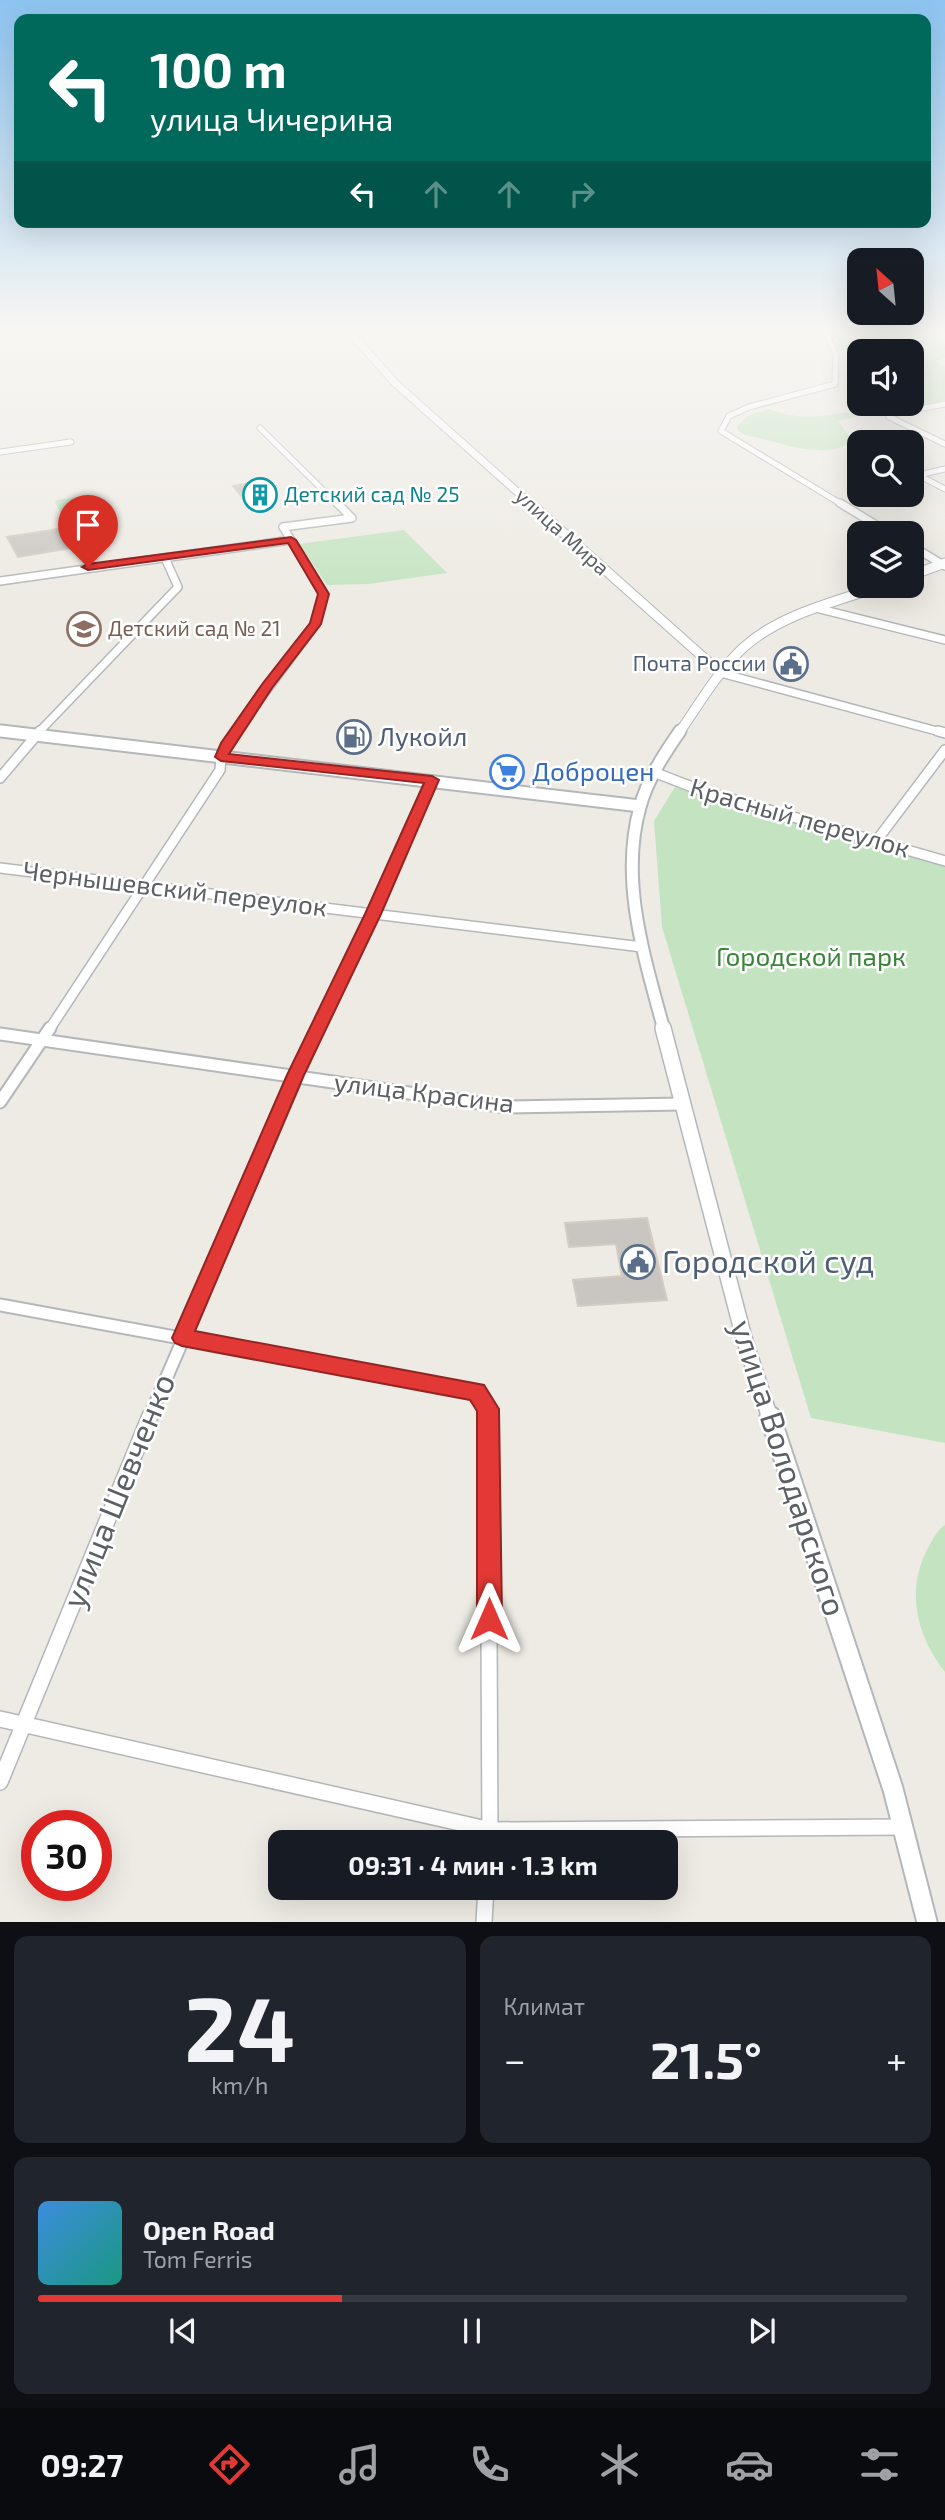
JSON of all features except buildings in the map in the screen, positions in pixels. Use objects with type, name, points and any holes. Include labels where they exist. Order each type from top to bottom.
[{"type":"street","name":"улица Мира","points":[[435,419],[722,673]]},
{"type":"street","points":[[728,419],[721,431],[870,521]]},
{"type":"street","points":[[893,419],[945,444]]},
{"type":"street","points":[[0,1102],[146,886],[220,770],[221,757],[227,743],[316,624],[324,594],[283,527],[352,518],[260,428]]},
{"type":"street","points":[[0,452],[63,443]]},
{"type":"street","points":[[945,469],[923,474],[922,477],[945,489]]},
{"type":"street","points":[[0,581],[291,540]]},
{"type":"street","points":[[924,553],[944,564]]},
{"type":"street","points":[[0,778],[36,735],[178,587],[165,558]]},
{"type":"street","points":[[924,571],[944,564]]},
{"type":"street","points":[[0,731],[640,806],[680,731],[722,673],[754,640],[849,598]]},
{"type":"street","points":[[820,609],[945,639]]},
{"type":"street","points":[[722,673],[945,733]]},
{"type":"street","points":[[877,840],[945,750]]},
{"type":"street","name":"Красный переулок","points":[[656,774],[700,790],[945,861]]},
{"type":"street","name":"улица Шевченко","points":[[0,1782],[182,1338],[295,1077],[373,914],[432,780]]},
{"type":"street","name":"улица Володарского","points":[[640,806],[633,859],[635,910],[682,1104],[759,1388],[904,1828],[926,1922]]},
{"type":"street","name":"Чернышевский переулок","points":[[0,868],[642,947]]},
{"type":"street","name":"улица Красина","points":[[0,1034],[506,1107],[682,1104]]},
{"type":"street","points":[[0,1305],[476,1392],[488,1409],[490,1830]]},
{"type":"street","points":[[0,1719],[465,1830]]},
{"type":"street","points":[[678,1832],[904,1828]]},
{"type":"street","points":[[484,1922],[485,1900]]},
{"type":"green space","points":[[745,419],[847,419],[838,421],[847,433],[847,444],[827,450],[813,450],[744,435],[737,426]]},
{"type":"green space","points":[[89,497],[99,517],[74,522],[65,520],[56,500]]},
{"type":"green space","points":[[404,530],[447,573],[368,584],[327,585],[299,544]]},
{"type":"green space","name":"Городской парк","points":[[681,777],[945,859],[945,1443],[811,1418],[662,927],[654,821]]},
{"type":"green space","points":[[945,1525],[945,1672],[927,1643],[917,1611],[916,1595],[922,1562],[936,1534]]},
{"type":"place","name":"Детский сад № 25","points":[[260,495]]},
{"type":"place","name":"Детский сад № 21","points":[[84,629]]},
{"type":"place","name":"Почта России","points":[[791,664]]},
{"type":"place","name":"Лукойл","points":[[354,737]]},
{"type":"place","name":"Доброцен","points":[[507,772]]},
{"type":"place","name":"Городской суд","points":[[638,1262]]},
{"type":"route","points":[[88,567],[291,540],[324,594],[316,624],[268,685],[227,743],[221,757],[432,780],[373,914],[295,1075],[182,1338],[476,1392],[488,1409],[489,1619]]}]
